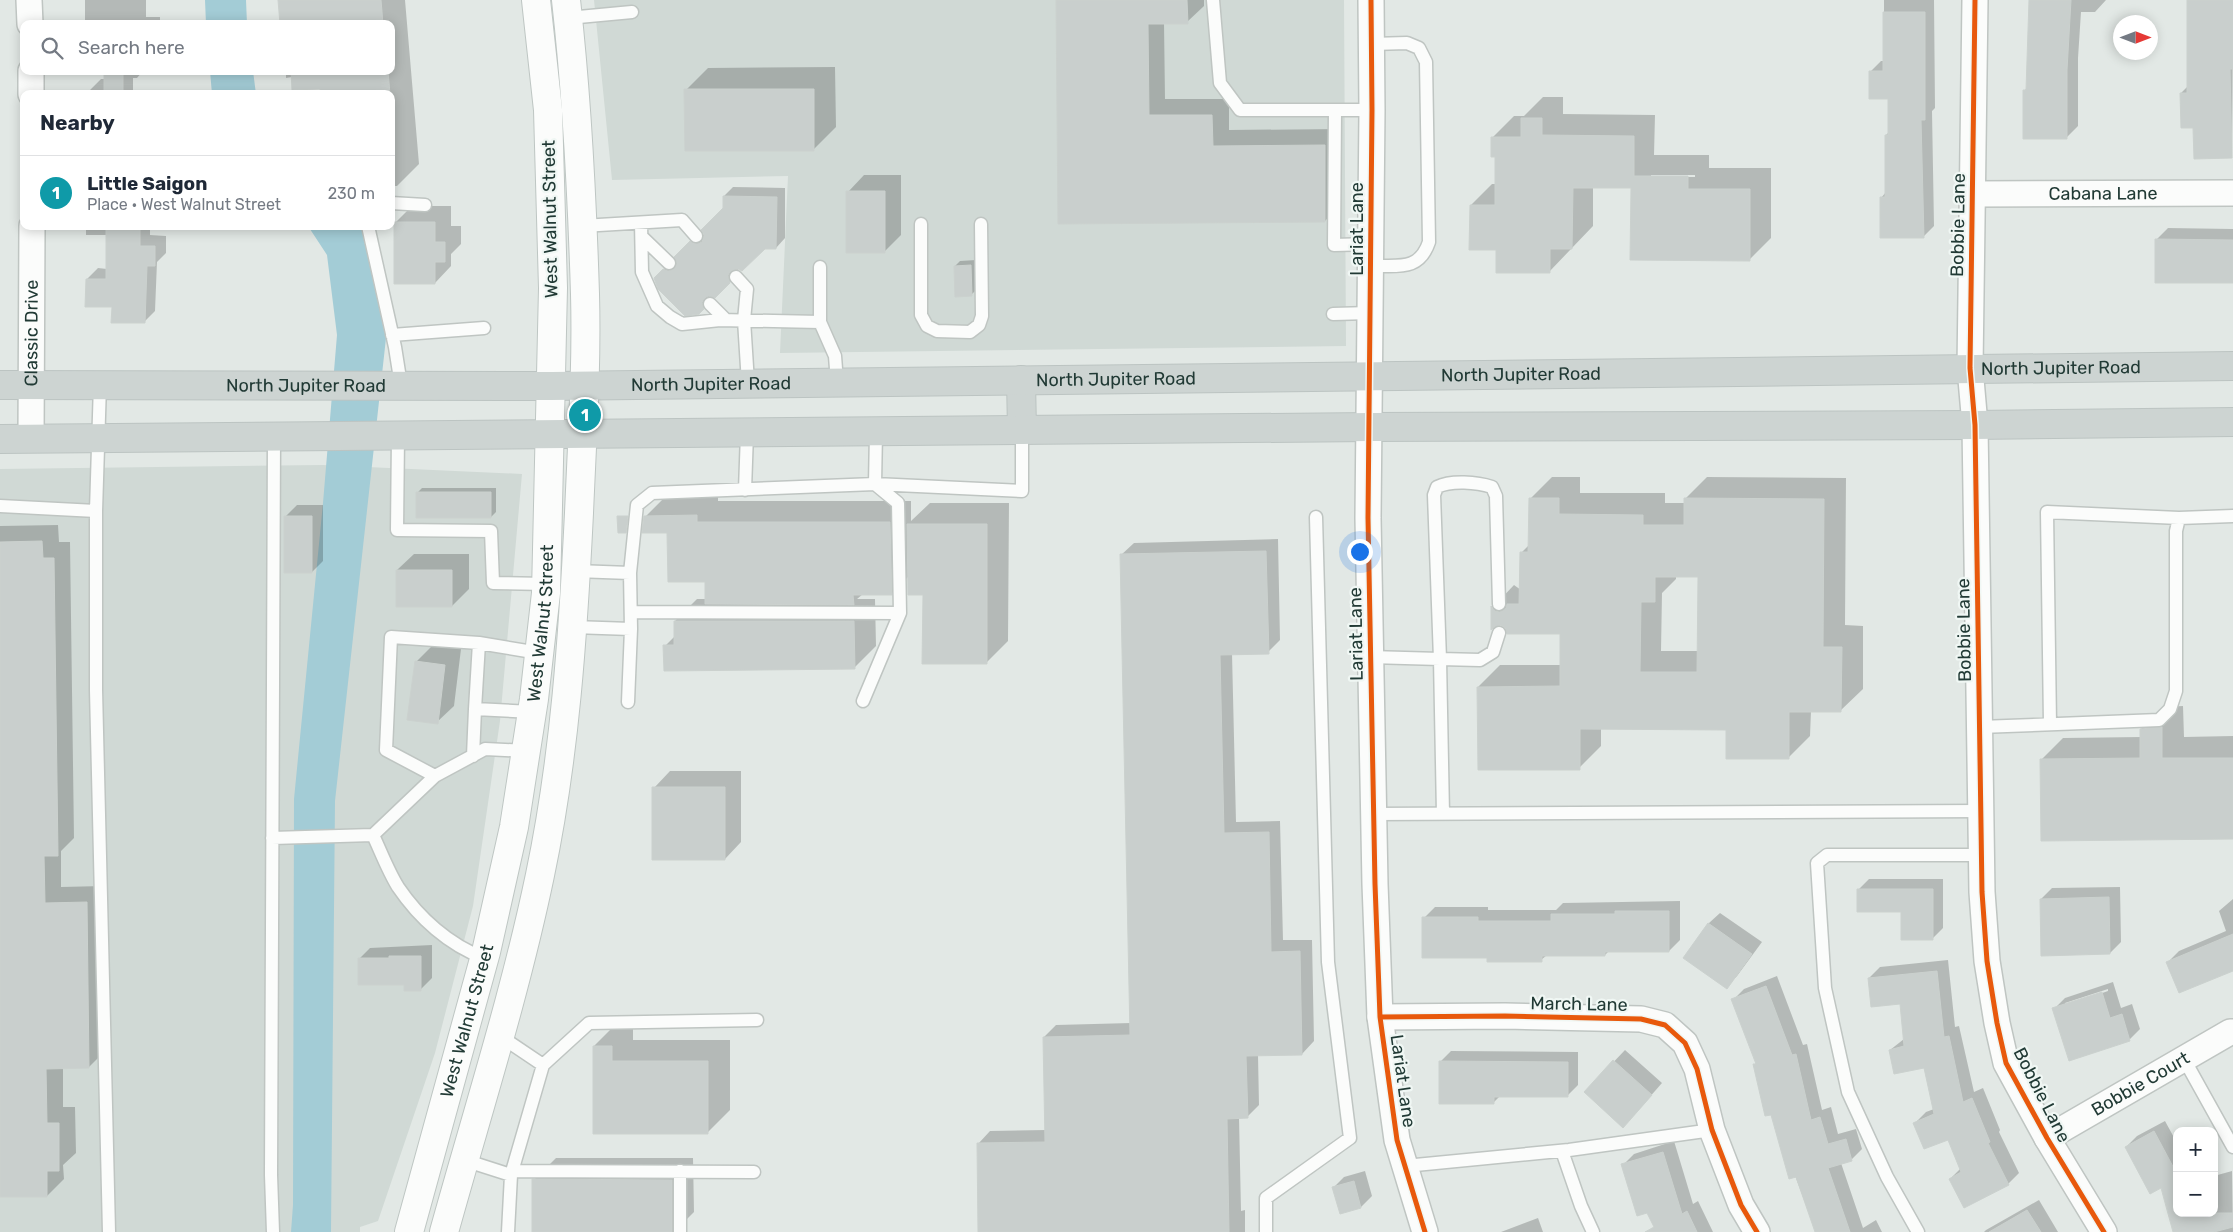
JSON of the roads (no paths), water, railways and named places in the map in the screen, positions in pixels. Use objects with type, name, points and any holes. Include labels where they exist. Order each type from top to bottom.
[{"type":"main road","name":"West Walnut Street","points":[[408,1232],[484,958],[515,822],[527,751],[539,653],[546,584],[553,288],[548,110],[536,0]]},
{"type":"main road","name":"West Walnut Street","points":[[444,1232],[522,953],[540,875],[559,769],[576,571],[583,434],[585,296],[572,49],[566,6]]},
{"type":"main road","name":"North Jupiter Road","points":[[0,385],[551,386],[2233,366]]},
{"type":"main road","points":[[1022,380],[1022,430]]},
{"type":"main road","points":[[0,439],[1370,427],[1975,425],[2233,422]]},
{"type":"main road","points":[[515,822],[524,858],[512,906],[512,927],[516,948],[522,953]]},
{"type":"main road","points":[[484,958],[494,963],[501,986],[500,1036]]},
{"type":"main road","points":[[418,1232],[432,1178],[430,1156]]},
{"type":"street","points":[[29,0],[30,20]]},
{"type":"street","name":"Lariat Lane","points":[[1371,0],[1370,657],[1380,1017],[1397,1140],[1425,1232]]},
{"type":"street","name":"Bobbie Lane","points":[[1975,0],[1970,368],[1975,425],[1981,811],[1987,961],[1997,1023],[2006,1063],[2047,1138],[2104,1232]]},
{"type":"street","points":[[31,75],[31,90]]},
{"type":"street","name":"Cabana Lane","points":[[1973,194],[2233,193]]},
{"type":"street","name":"Classic Drive","points":[[31,439],[32,230]]},
{"type":"street","name":"March Lane","points":[[1380,1017],[1505,1016],[1641,1019],[1666,1025],[1685,1044],[1697,1069],[1712,1130],[1741,1205],[1757,1232]]},
{"type":"street","name":"Bobbie Court","points":[[2047,1138],[2233,1032]]},
{"type":"lane","points":[[1213,0],[1220,83],[1240,110],[1372,110]]},
{"type":"lane","points":[[566,6],[632,12]]},
{"type":"lane","points":[[1335,110],[1334,245],[1414,264],[1425,255],[1429,242],[1426,62],[1419,48],[1407,43],[1372,44]]},
{"type":"lane","points":[[395,203],[425,206]]},
{"type":"lane","points":[[582,226],[682,220],[696,236]]},
{"type":"lane","points":[[641,222],[642,272],[657,306],[682,324],[726,320],[820,322]]},
{"type":"lane","points":[[921,224],[921,315],[927,326],[937,331],[970,332],[979,325],[982,316],[981,224]]},
{"type":"lane","points":[[369,230],[392,334],[397,386]]},
{"type":"lane","points":[[642,237],[668,263]]},
{"type":"lane","points":[[820,267],[820,322],[835,356],[837,382]]},
{"type":"lane","points":[[736,277],[747,289],[744,320],[748,383]]},
{"type":"lane","points":[[710,304],[726,320]]},
{"type":"lane","points":[[1333,314],[1370,313]]},
{"type":"lane","points":[[392,334],[484,328]]},
{"type":"lane","points":[[100,384],[96,511],[96,690],[108,1232]]},
{"type":"lane","points":[[628,702],[631,629],[630,573],[637,505],[652,493],[875,484],[1022,491],[1022,430]]},
{"type":"lane","points":[[875,484],[876,432]]},
{"type":"lane","points":[[745,490],[746,433]]},
{"type":"lane","points":[[392,436],[397,530],[492,531],[493,583],[546,584]]},
{"type":"lane","points":[[273,1232],[279,437]]},
{"type":"lane","points":[[863,701],[900,613],[898,503],[875,484]]},
{"type":"lane","points":[[1443,814],[1434,495],[1437,487],[1444,484],[1483,484],[1492,487],[1496,496],[1499,604]]},
{"type":"lane","points":[[0,506],[96,511]]},
{"type":"lane","points":[[2050,724],[2047,512],[2179,518],[2233,516]]},
{"type":"lane","points":[[1266,1232],[1266,1198],[1350,1138],[1328,962],[1316,517]]},
{"type":"lane","points":[[1980,727],[2160,720],[2170,709],[2176,691],[2176,531],[2179,518]]},
{"type":"lane","points":[[576,571],[630,573]]},
{"type":"lane","points":[[631,612],[900,613]]},
{"type":"lane","points":[[572,627],[631,629]]},
{"type":"lane","points":[[1370,657],[1480,660],[1493,652],[1499,634]]},
{"type":"lane","points":[[435,776],[386,750],[391,637],[479,643],[539,653]]},
{"type":"lane","points":[[473,756],[479,643]]},
{"type":"lane","points":[[475,709],[532,712]]},
{"type":"lane","points":[[277,837],[373,835],[435,776],[486,749],[527,751]]},
{"type":"lane","points":[[1374,814],[1981,811]]},
{"type":"lane","points":[[373,835],[398,886],[425,920],[469,952],[484,958]]},
{"type":"lane","points":[[1918,1232],[1887,1177],[1848,1092],[1825,988],[1817,864],[1827,855],[1982,855]]},
{"type":"lane","points":[[508,1232],[512,1173],[543,1065],[589,1023],[757,1020]]},
{"type":"lane","points":[[500,1036],[543,1065]]},
{"type":"lane","points":[[2184,1059],[2233,1147]]},
{"type":"lane","points":[[1405,1166],[1562,1151],[1712,1130]]},
{"type":"lane","points":[[1562,1151],[1581,1206],[1593,1232]]},
{"type":"lane","points":[[464,1160],[512,1173],[754,1172]]},
{"type":"lane","points":[[680,1171],[680,1232]]},
{"type":"water","points":[[205,0],[246,0],[247,20],[206,20]]},
{"type":"water","points":[[210,75],[254,75],[255,90],[212,90]]},
{"type":"water","points":[[311,230],[362,230],[386,338],[335,801],[331,1232],[291,1232],[293,1205],[294,799],[323,503],[337,335],[327,255]]},
{"type":"place","name":"Little Saigon","points":[[585,415]]}]
